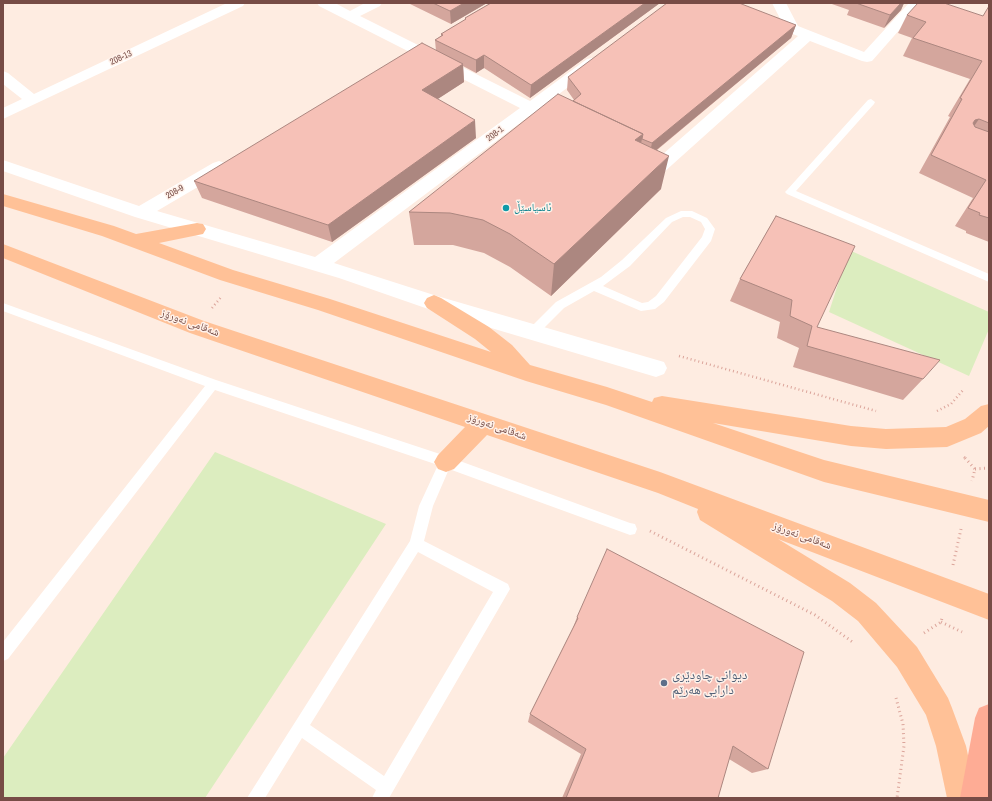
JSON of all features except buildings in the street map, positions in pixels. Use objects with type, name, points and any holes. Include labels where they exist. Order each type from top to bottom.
[{"type":"highway","points":[[975,798],[989,718]]},
{"type":"main road","points":[[3,200],[108,231],[227,275],[323,304],[526,372],[607,396],[824,471],[989,511]]},
{"type":"main road","points":[[134,241],[197,229]]},
{"type":"main road","name":"شەقامی نەورۆز","points":[[3,251],[197,327],[660,483],[989,607]]},
{"type":"main road","points":[[434,303],[482,333],[505,351],[526,372]]},
{"type":"main road","points":[[607,396],[851,436],[886,439],[947,437],[973,426],[989,413]]},
{"type":"main road","points":[[446,462],[484,423]]},
{"type":"main road","points":[[660,483],[795,563],[841,592],[867,612],[907,657],[938,708],[951,746],[962,798]]},
{"type":"street","name":"208-13","points":[[3,114],[238,3]]},
{"type":"street","points":[[324,3],[350,16],[425,47],[531,108],[580,131]]},
{"type":"street","points":[[350,16],[375,3]]},
{"type":"street","points":[[779,3],[792,29]]},
{"type":"street","points":[[772,21],[867,58],[916,3]]},
{"type":"street","points":[[629,155],[656,169],[808,35]]},
{"type":"street","points":[[402,60],[425,47]]},
{"type":"street","name":"208-1","points":[[318,265],[602,55]]},
{"type":"street","points":[[3,76],[32,100]]},
{"type":"street","name":"208-9","points":[[141,213],[230,160]]},
{"type":"street","points":[[3,165],[141,213],[318,265],[434,303],[656,368]]},
{"type":"lane","points":[[872,102],[790,192],[989,278]]},
{"type":"lane","points":[[533,332],[560,305],[594,287],[626,263],[669,220],[681,214],[692,214],[704,220],[710,229],[707,238],[660,299],[651,306],[641,307],[594,287]]},
{"type":"lane","points":[[3,307],[213,384],[446,462],[630,529]]},
{"type":"lane","points":[[3,654],[213,384]]},
{"type":"lane","points":[[255,798],[301,728],[416,544],[426,506],[434,485],[446,462]]},
{"type":"lane","points":[[301,728],[383,792],[503,589],[416,544]]},
{"type":"path","points":[[961,454],[975,470]]},
{"type":"path","points":[[975,470],[989,468]]},
{"type":"path","points":[[971,487],[975,470]]},
{"type":"path","points":[[951,572],[962,525]]},
{"type":"path","points":[[918,638],[941,622],[962,632]]},
{"type":"green space","points":[[849,250],[989,312],[989,329],[969,376],[829,312]]},
{"type":"green space","points":[[215,452],[386,524],[205,798],[3,798],[3,758]]},
{"type":"place","name":"ئاسیاسێڵ","points":[[506,208]]},
{"type":"place","name":"دیوانی چاودێری دارایی هەرێم","points":[[664,683]]}]
